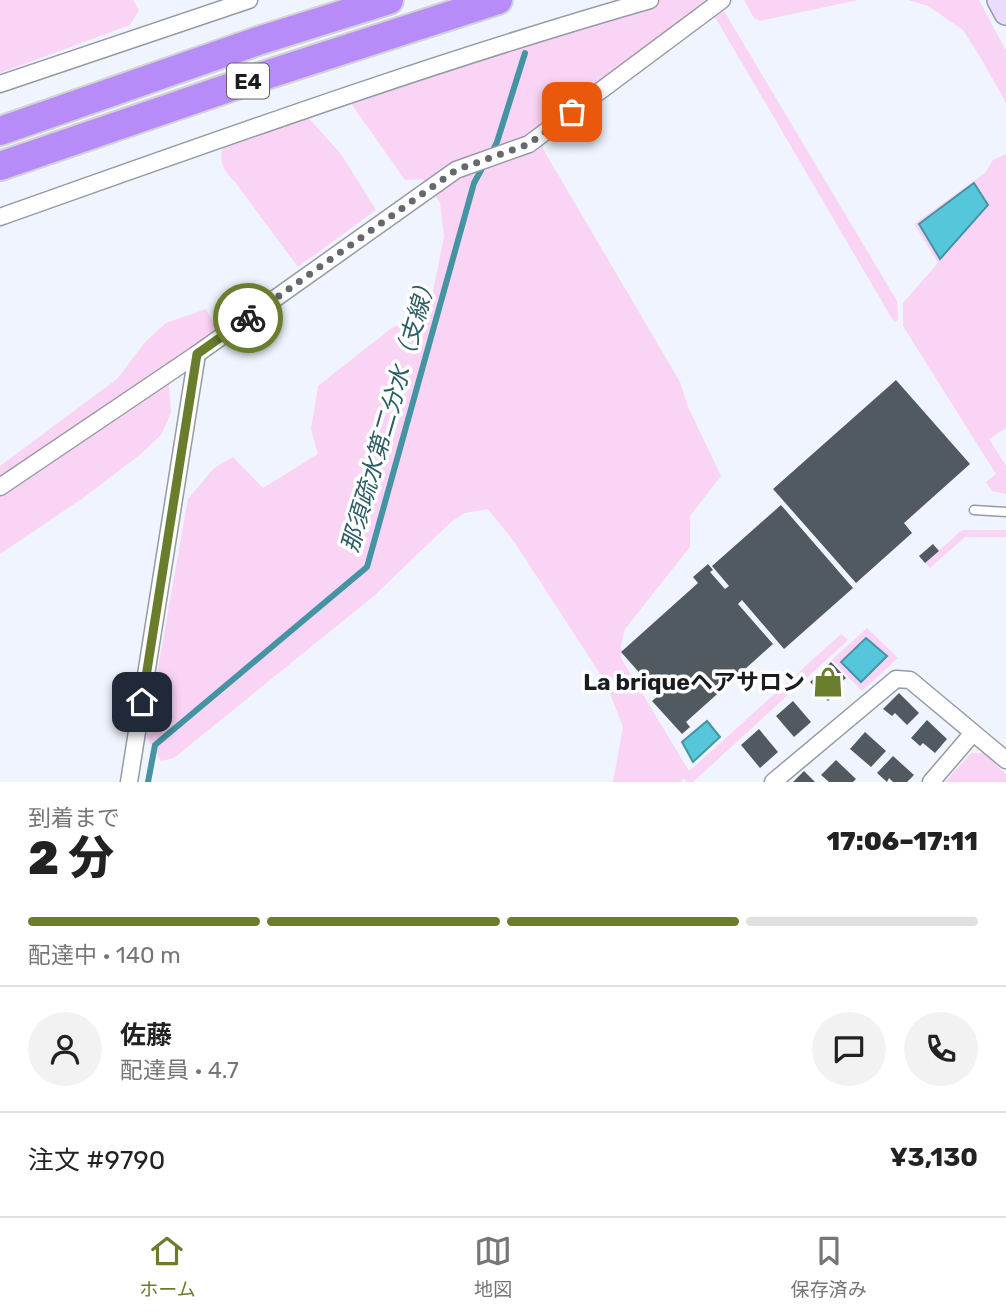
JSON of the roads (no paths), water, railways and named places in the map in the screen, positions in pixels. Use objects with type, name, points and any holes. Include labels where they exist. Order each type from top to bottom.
[{"type":"highway","name":"E4","points":[[0,131],[258,41],[389,0]]},
{"type":"highway","name":"E4","points":[[0,166],[256,78],[498,0]]},
{"type":"main road","points":[[999,0],[1006,13]]},
{"type":"street","points":[[0,84],[249,0]]},
{"type":"street","points":[[0,216],[299,112],[559,26],[650,0]]},
{"type":"street","points":[[0,487],[197,354],[456,170],[529,144],[722,0]]},
{"type":"street","points":[[129,782],[197,354]]},
{"type":"street","points":[[773,782],[896,678],[910,680],[1006,760]]},
{"type":"street","points":[[931,782],[973,733]]},
{"type":"lane","points":[[974,510],[1006,512]]},
{"type":"water","points":[[974,183],[988,205],[940,259],[919,224]]},
{"type":"water","points":[[866,638],[887,656],[861,682],[841,662]]},
{"type":"water","points":[[707,721],[720,737],[693,762],[682,742]]},
{"type":"waterway","name":"那須疏水第二分水（支線）","points":[[491,154],[525,53]]},
{"type":"waterway","name":"那須疏水第二分水（支線）","points":[[148,782],[155,745],[367,567],[474,183],[485,163]]},
{"type":"place","name":"La briqueヘアサロン","points":[[828,682]]}]
